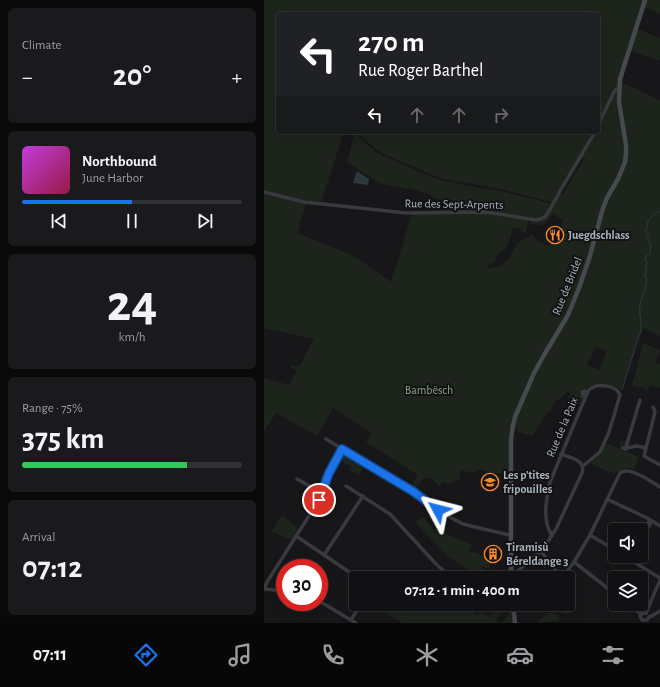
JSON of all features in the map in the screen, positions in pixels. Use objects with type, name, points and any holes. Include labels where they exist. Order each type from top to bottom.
[{"type":"main road","name":"Rue de Bridel","points":[[511,571],[511,439],[513,425],[534,373],[568,316],[585,272],[603,208],[623,170],[626,145],[619,102],[620,79],[645,0]]},
{"type":"main road","points":[[514,611],[515,623]]},
{"type":"street","points":[[600,121],[614,92],[616,89],[619,89]]},
{"type":"street","name":"Rue des Sept-Arpents","points":[[264,192],[304,202],[406,213],[486,212],[536,220],[545,217],[594,134]]},
{"type":"street","name":"Rue de la Paix","points":[[552,536],[546,523],[546,501],[550,482],[586,394],[589,388],[597,385],[618,390],[620,395],[613,420],[600,452],[583,466]]},
{"type":"street","points":[[640,400],[624,448],[637,446],[646,448]]},
{"type":"street","points":[[653,407],[655,412],[644,456],[660,464]]},
{"type":"street","points":[[326,439],[414,492],[448,516],[463,524],[510,535]]},
{"type":"street","points":[[276,590],[264,589],[319,500],[329,473],[342,449]]},
{"type":"street","points":[[518,571],[541,551],[552,536],[582,473],[582,463],[561,454]]},
{"type":"street","points":[[567,571],[590,535],[620,473],[630,471],[660,487]]},
{"type":"street","points":[[297,479],[322,492]]},
{"type":"street","points":[[346,486],[390,514],[444,571]]},
{"type":"street","points":[[324,555],[363,496]]},
{"type":"street","points":[[607,499],[651,520],[660,526]]},
{"type":"street","points":[[648,524],[651,520]]},
{"type":"street","points":[[648,525],[651,520]]},
{"type":"street","points":[[590,535],[608,546]]},
{"type":"street","points":[[296,536],[349,572]]},
{"type":"street","points":[[541,551],[556,571]]},
{"type":"street","points":[[574,562],[608,589]]},
{"type":"street","points":[[636,563],[660,579],[643,615],[636,623]]},
{"type":"street","points":[[328,606],[356,623]]},
{"type":"street","points":[[351,620],[357,611]]},
{"type":"street","points":[[638,611],[643,615],[648,614],[649,617]]},
{"type":"street","points":[[643,615],[642,620],[645,622],[649,617],[660,611]]},
{"type":"green space","name":"Bambësch","points":[[264,0],[660,0],[660,14],[645,7],[638,29],[660,38],[660,61],[631,51],[625,68],[623,83],[660,100],[660,336],[643,328],[638,339],[622,390],[601,383],[588,387],[587,390],[583,389],[580,392],[583,398],[580,404],[568,398],[571,393],[569,391],[553,404],[551,412],[547,413],[532,436],[518,432],[517,429],[510,428],[509,474],[492,473],[479,469],[473,473],[461,470],[459,480],[447,484],[443,482],[439,486],[432,479],[424,478],[414,489],[411,487],[418,475],[366,442],[371,433],[333,408],[317,436],[276,413],[264,432],[264,378],[289,385],[297,372],[290,367],[291,365],[297,367],[300,365],[314,339],[264,328]],"holes":[[[581,157],[584,159],[562,195],[559,194]],[[307,204],[412,214],[391,282],[354,256],[297,233],[305,206]],[[553,213],[560,219],[563,219],[561,232],[562,237],[558,241],[556,239],[549,247],[538,241],[532,235],[518,242],[508,260],[500,266],[487,269],[488,264],[494,263],[498,254],[506,247],[510,240],[513,228],[518,228],[526,233],[528,220],[532,221],[530,222],[531,224],[544,225]],[[595,347],[606,351],[600,370],[587,365]]]},
{"type":"green space","points":[[643,343],[660,350],[655,362],[660,364],[660,388],[650,385],[647,392],[643,388],[632,386]]},
{"type":"green space","points":[[621,441],[626,442],[621,449],[639,457],[634,469],[624,469],[613,473],[590,464],[601,453],[605,443],[619,448]]},
{"type":"green space","points":[[345,455],[365,465],[359,475],[349,470],[351,467],[341,461]]},
{"type":"green space","points":[[282,515],[298,528],[291,540],[272,531]]},
{"type":"green space","points":[[424,517],[432,528],[472,545],[468,551],[487,556],[490,569],[483,567],[481,571],[472,571],[466,569],[448,556],[415,522]]},
{"type":"green space","points":[[384,611],[472,611],[478,615],[480,611],[485,611],[484,613],[489,617],[493,611],[502,611],[496,621],[501,623],[402,623]]},
{"type":"green space","points":[[510,611],[512,611],[513,623],[502,623]]},
{"type":"green space","points":[[556,611],[569,611],[568,615]]},
{"type":"green space","points":[[549,612],[558,615],[560,621],[537,623],[538,621]]},
{"type":"shaded area","points":[[357,171],[369,179],[368,185],[353,183]]},
{"type":"waterway","points":[[622,390],[641,329],[640,304],[647,279],[645,277],[647,262],[645,260],[646,256],[650,253],[651,244],[648,241],[648,235],[645,232],[649,220],[660,210]]},
{"type":"place","name":"Juegdschlass","points":[[555,235]]},
{"type":"place","name":"Les p'tites fripouilles","points":[[490,482]]},
{"type":"place","name":"Tiramisù Béreldange 3","points":[[493,554]]},
{"type":"route","points":[[319,500],[329,473],[342,449],[414,492],[438,510]]}]
